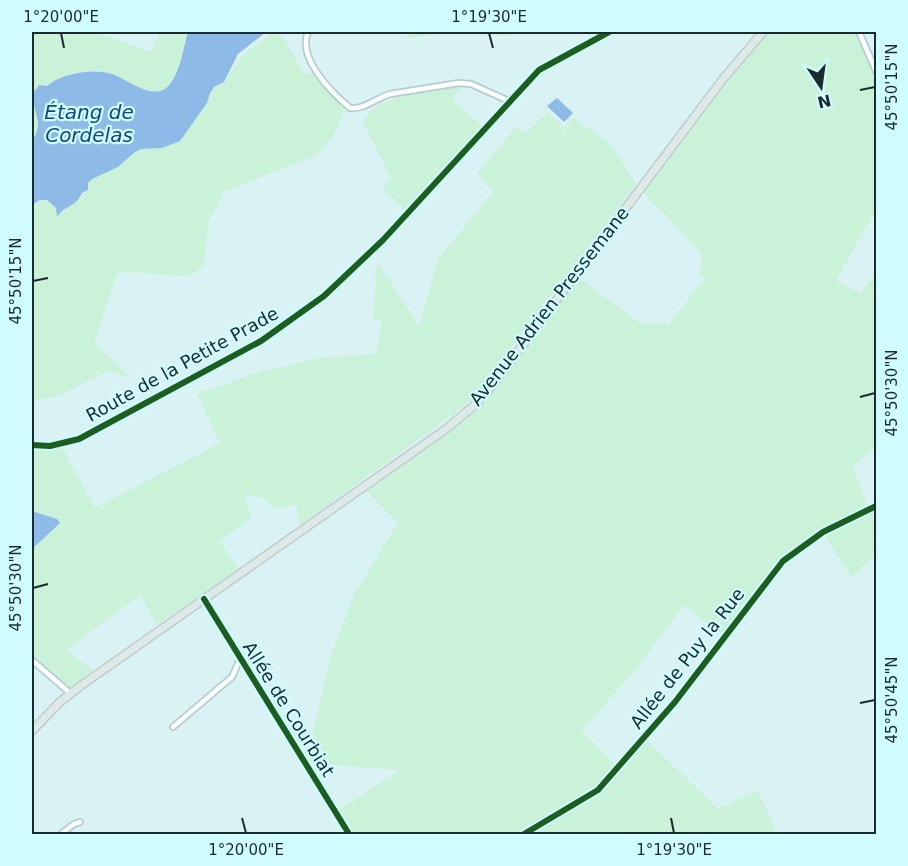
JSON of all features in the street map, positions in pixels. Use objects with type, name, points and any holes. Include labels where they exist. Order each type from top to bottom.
[{"type":"main road","name":"Avenue Adrien Pressemane","points":[[32,731],[70,693],[446,429],[477,403],[723,79],[763,32]]},
{"type":"street","points":[[309,32],[305,44],[314,68],[338,97],[352,109],[390,94],[459,83],[471,84],[509,101]]},
{"type":"street","name":"Route de la Petite Prade","points":[[32,445],[50,446],[79,439],[261,341],[324,297],[383,240],[509,101],[546,64],[609,32]]},
{"type":"street","points":[[859,32],[876,71]]},
{"type":"street","name":"Allée de Puy la Rue","points":[[524,834],[598,790],[675,702],[783,561],[823,532],[876,506]]},
{"type":"street","name":"Allée de Courbiat","points":[[204,599],[349,834]]},
{"type":"street","points":[[173,727],[232,677],[240,659]]},
{"type":"street","points":[[32,660],[70,693]]},
{"type":"street","points":[[61,834],[80,822]]},
{"type":"green space","points":[[32,32],[100,32],[100,34],[151,52],[160,32],[188,32],[177,72],[164,90],[149,91],[112,74],[87,71],[69,74],[47,86],[39,86],[32,95]]},
{"type":"green space","points":[[273,32],[285,40],[304,74],[315,72],[347,107],[333,136],[315,156],[225,191],[208,223],[204,264],[193,275],[117,273],[94,343],[128,375],[125,377],[109,370],[58,396],[32,401],[32,205],[44,200],[71,207],[88,190],[88,183],[92,179],[118,167],[135,152],[141,149],[162,148],[180,141],[207,103],[214,87],[224,82],[243,55]]},
{"type":"green space","points":[[409,32],[447,32],[407,39]]},
{"type":"green space","points":[[447,32],[517,32],[508,36]]},
{"type":"green space","points":[[769,32],[857,32],[876,74],[876,175],[874,177],[876,210],[836,280],[861,294],[876,270],[876,446],[853,466],[868,508],[822,530],[780,560],[723,635],[684,605],[636,669],[581,731],[616,765],[594,789],[520,834],[352,834],[337,811],[399,770],[309,763],[308,754],[331,655],[354,594],[398,523],[365,490],[473,411],[577,279],[582,280],[641,324],[670,323],[705,280],[700,273],[702,254],[643,192],[732,72]]},
{"type":"green space","points":[[463,86],[452,99],[482,126],[408,209],[404,209],[382,189],[391,178],[363,123],[371,111],[388,101],[429,90]]},
{"type":"green space","points":[[32,101],[37,123],[32,143]]},
{"type":"green space","points":[[577,106],[535,188],[573,118],[610,143],[636,184],[475,396],[455,413],[300,525],[296,504],[278,509],[263,498],[244,495],[252,517],[220,541],[238,569],[157,625],[140,595],[66,650],[93,670],[65,691],[32,662],[32,447],[41,450],[61,445],[95,508],[220,443],[196,391],[209,390],[253,374],[319,358],[376,354],[382,321],[373,319],[377,261],[419,327],[438,259],[493,192],[477,174],[515,127],[527,132],[547,112],[564,127]]},
{"type":"green space","points":[[876,508],[876,553],[852,578],[824,534]]},
{"type":"green space","points":[[646,739],[718,809],[757,790],[778,834],[531,834],[595,796]]},
{"type":"water","name":"Étang de Cordelas","points":[[188,32],[266,32],[238,54],[224,82],[214,87],[207,103],[180,141],[162,148],[141,149],[135,152],[118,167],[92,179],[88,183],[88,190],[57,217],[56,208],[47,200],[40,200],[32,205],[32,143],[38,123],[32,95],[39,85],[47,86],[61,78],[78,73],[104,72],[149,91],[164,90],[177,72]]},
{"type":"water","points":[[557,98],[573,113],[564,122],[547,106]]},
{"type":"water","points":[[32,511],[57,519],[60,523],[32,549]]},
{"type":"cycle path","points":[[32,445],[50,446],[79,439],[261,341],[324,296],[383,240],[539,70],[609,32]]},
{"type":"cycle path","points":[[524,834],[598,790],[675,702],[783,561],[823,532],[876,506]]},
{"type":"cycle path","points":[[204,599],[349,834]]}]
